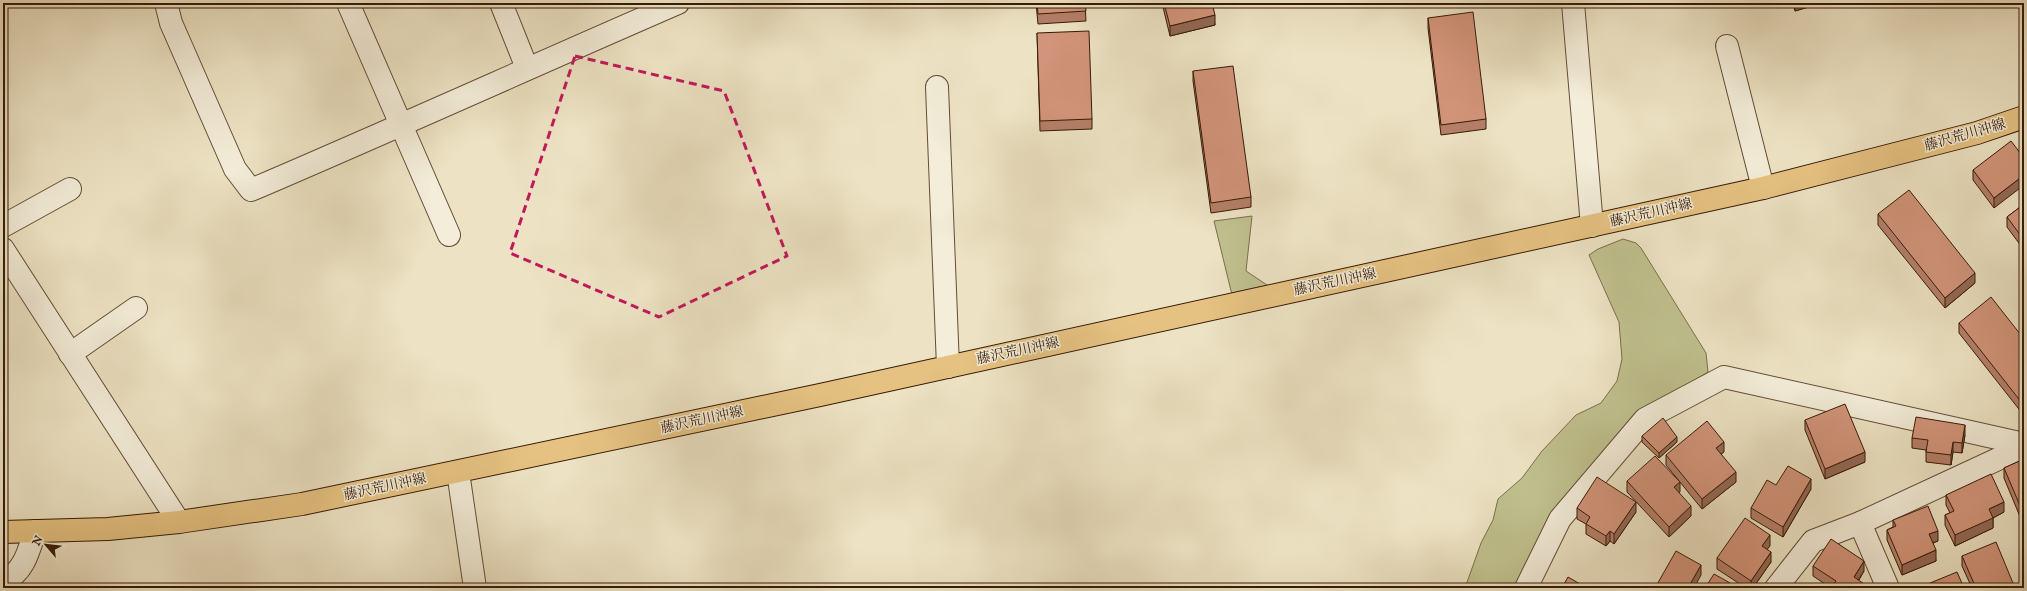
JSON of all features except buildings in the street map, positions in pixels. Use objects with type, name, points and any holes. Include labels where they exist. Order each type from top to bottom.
[{"type":"main road","name":"藤沢荒川沖線","points":[[3,532],[108,529],[179,522],[302,504],[948,367],[1763,188],[1978,133],[2024,118]]},
{"type":"street","points":[[166,3],[171,23],[235,169],[251,190],[401,126],[527,68],[678,3]]},
{"type":"street","points":[[348,3],[449,235]]},
{"type":"street","points":[[501,3],[527,68]]},
{"type":"street","points":[[1573,3],[1592,226]]},
{"type":"street","points":[[1727,46],[1763,188]]},
{"type":"street","points":[[937,87],[948,367]]},
{"type":"street","points":[[3,226],[70,189]]},
{"type":"street","points":[[3,249],[179,522]]},
{"type":"street","points":[[70,354],[136,308]]},
{"type":"street","points":[[1526,588],[1560,519],[1645,419],[1724,377],[2024,444]]},
{"type":"street","points":[[1776,588],[1813,541],[1860,523],[2024,447]]},
{"type":"street","points":[[458,472],[475,588]]},
{"type":"street","points":[[1860,523],[1888,588]]},
{"type":"street","points":[[3,581],[10,578],[26,560],[35,531]]},
{"type":"highlighted area","points":[[575,56],[724,91],[787,256],[659,317],[510,253]]},
{"type":"green space","points":[[1252,216],[1246,271],[1270,287],[1233,299],[1214,221]]},
{"type":"green space","points":[[1623,239],[1636,243],[1641,248],[1706,353],[1708,372],[1668,397],[1517,588],[1465,588],[1481,543],[1493,520],[1498,499],[1522,478],[1542,451],[1576,415],[1601,403],[1617,381],[1622,359],[1619,322],[1589,255],[1598,249]]}]
